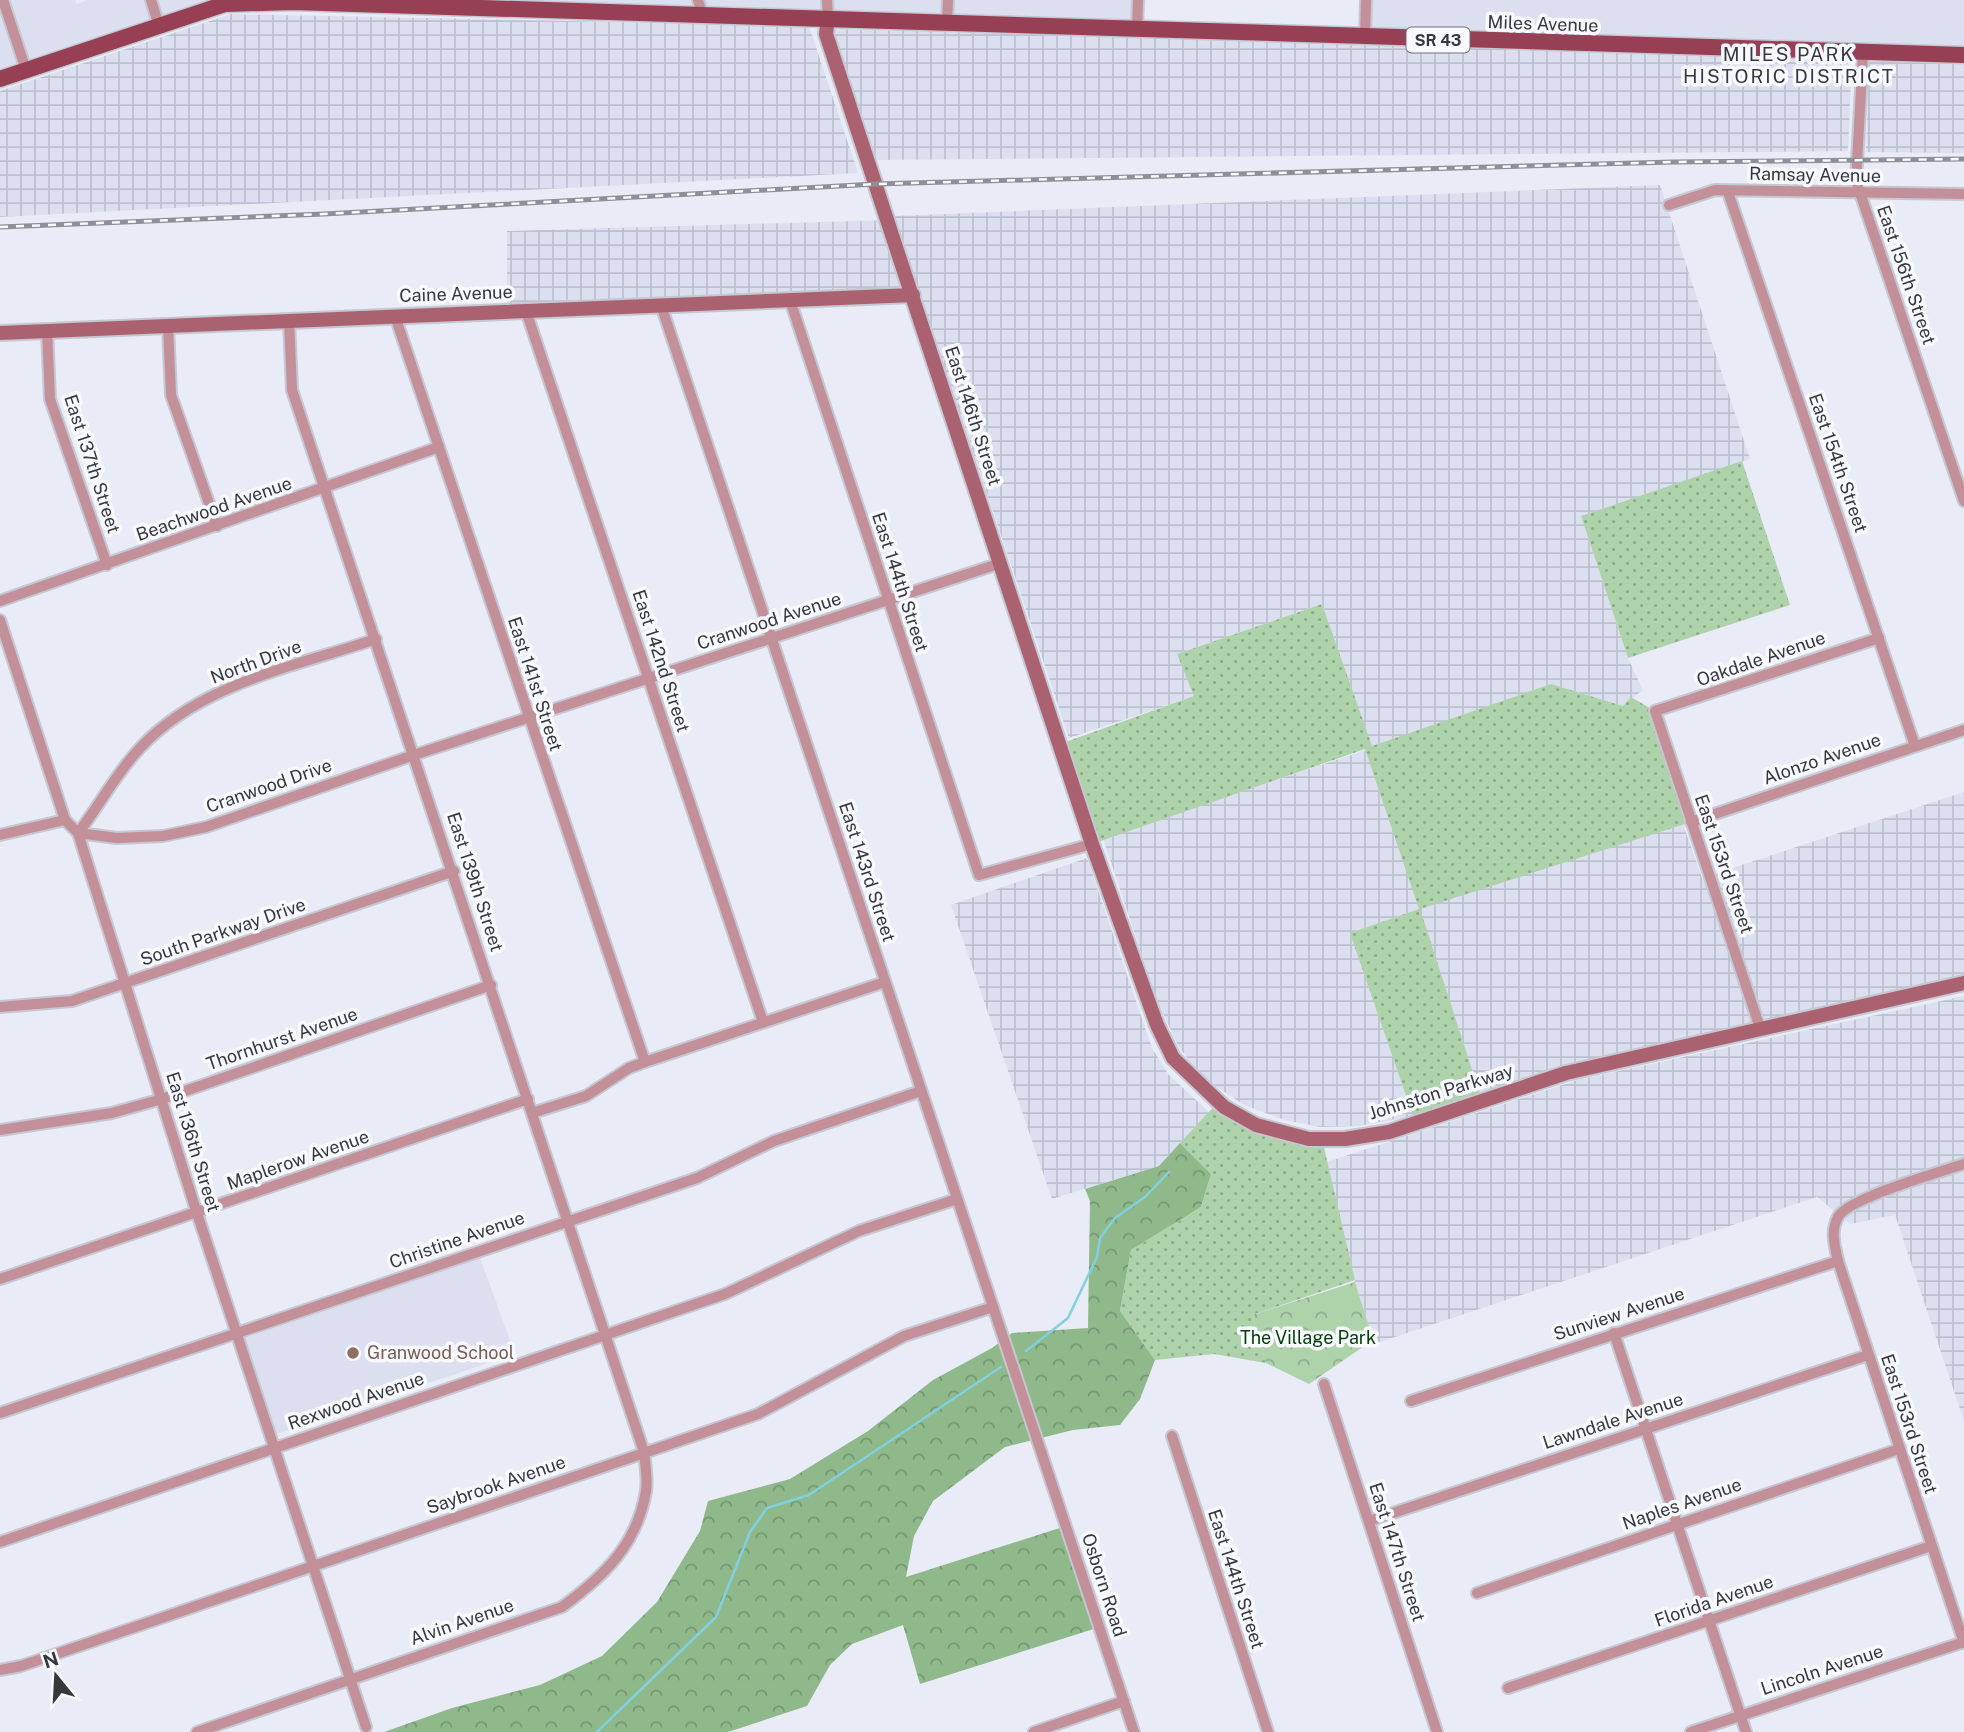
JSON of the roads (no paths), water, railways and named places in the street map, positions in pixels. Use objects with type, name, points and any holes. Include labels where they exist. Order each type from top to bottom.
[{"type":"main road","name":"Miles Avenue","points":[[0,79],[225,4],[293,1],[701,8],[828,18],[1964,55]]},
{"type":"street","points":[[3,0],[26,70]]},
{"type":"street","points":[[151,0],[159,26]]},
{"type":"street","name":"East 146th Street","points":[[828,0],[826,34],[1092,844]]},
{"type":"street","points":[[947,22],[948,0]]},
{"type":"street","points":[[1137,28],[1138,0]]},
{"type":"street","points":[[1365,37],[1366,0]]},
{"type":"street","name":"East 156th Street","points":[[1863,53],[1856,181],[1964,501]]},
{"type":"street","name":"Ramsay Avenue","points":[[1669,205],[1715,190],[1964,194]]},
{"type":"street","name":"East 154th Street","points":[[1728,192],[1915,746]]},
{"type":"street","name":"Caine Avenue","points":[[0,333],[913,295]]},
{"type":"street","name":"East 144th Street","points":[[790,300],[979,875],[1092,844]]},
{"type":"street","name":"East 143rd Street","points":[[661,305],[1041,1450]]},
{"type":"street","name":"East 142nd Street","points":[[526,311],[763,1022]]},
{"type":"street","name":"East 141st Street","points":[[396,316],[645,1062]]},
{"type":"street","name":"East 139th Street","points":[[289,321],[292,390],[454,871],[644,1452]]},
{"type":"street","points":[[168,326],[171,395],[217,526]]},
{"type":"street","name":"East 137th Street","points":[[47,331],[50,399],[107,565]]},
{"type":"street","name":"Beachwood Avenue","points":[[0,601],[439,447]]},
{"type":"street","name":"Cranwood Avenue","points":[[467,739],[1001,563]]},
{"type":"street","name":"East 136th Street","points":[[0,620],[65,820],[78,833],[197,1214],[366,1727]]},
{"type":"street","name":"Oakdale Avenue","points":[[1655,711],[1878,638]]},
{"type":"street","name":"North Drive","points":[[78,833],[116,776],[142,746],[176,718],[218,693],[376,639]]},
{"type":"street","name":"East 153rd Street","points":[[1655,711],[1760,1028]]},
{"type":"street","name":"Alonzo Avenue","points":[[1691,822],[1964,730]]},
{"type":"street","name":"Cranwood Drive","points":[[78,833],[117,838],[163,836],[206,827],[467,739]]},
{"type":"street","points":[[0,835],[65,820]]},
{"type":"street","name":"Johnston Parkway","points":[[1092,844],[1157,1025],[1173,1058],[1224,1107],[1256,1125],[1309,1139],[1345,1139],[1389,1132],[1566,1073],[1964,983]]},
{"type":"street","name":"South Parkway Drive","points":[[0,1007],[72,1001],[454,871]]},
{"type":"street","points":[[532,1113],[586,1096],[629,1068],[645,1062],[885,982]]},
{"type":"street","name":"Thornhurst Avenue","points":[[0,1130],[112,1113],[162,1100],[491,985]]},
{"type":"street","name":"Christine Avenue","points":[[0,1413],[237,1336],[568,1220],[697,1178],[783,1137],[921,1091]]},
{"type":"street","name":"Maplerow Avenue","points":[[0,1279],[528,1099]]},
{"type":"street","name":"East 153rd Street","points":[[1964,1164],[1862,1199],[1838,1215],[1833,1235],[1838,1261],[1868,1355],[1964,1642]]},
{"type":"street","name":"Rexwood Avenue","points":[[0,1542],[725,1294],[859,1231],[957,1199]]},
{"type":"street","name":"Sunview Avenue","points":[[1411,1401],[1838,1261]]},
{"type":"street","name":"Saybrook Avenue","points":[[0,1670],[21,1666],[758,1414],[895,1340],[993,1307]]},
{"type":"street","points":[[1614,1334],[1746,1732]]},
{"type":"street","name":"Lawndale Avenue","points":[[1369,1521],[1868,1355]]},
{"type":"street","name":"East 147th Street","points":[[1324,1384],[1437,1732]]},
{"type":"street","name":"East 144th Street","points":[[1172,1436],[1268,1732]]},
{"type":"street","name":"Naples Avenue","points":[[1477,1593],[1899,1449]]},
{"type":"street","name":"Osborn Road","points":[[1041,1450],[1134,1732]]},
{"type":"street","name":"Alvin Avenue","points":[[197,1732],[562,1607],[605,1574],[623,1550],[637,1522],[647,1489],[644,1452]]},
{"type":"street","name":"Florida Avenue","points":[[1508,1688],[1931,1546]]},
{"type":"street","name":"Lincoln Avenue","points":[[1691,1732],[1964,1642]]},
{"type":"street","points":[[1034,1732],[1124,1701]]},
{"type":"waterway","points":[[1026,1351],[1068,1318],[1097,1257],[1100,1238],[1115,1218],[1145,1197],[1169,1172]]},
{"type":"waterway","points":[[597,1732],[716,1617],[750,1532],[767,1508],[809,1495],[1001,1367]]},
{"type":"railway","points":[[0,227],[324,214],[876,184],[1673,162],[1964,159]]},
{"type":"place","name":"Granwood School","points":[[353,1353]]},
{"type":"district","name":"MILES PARK HISTORIC DISTRICT","points":[[1789,65]]},
{"type":"park label","name":"The Village Park","points":[[1308,1338]]}]
